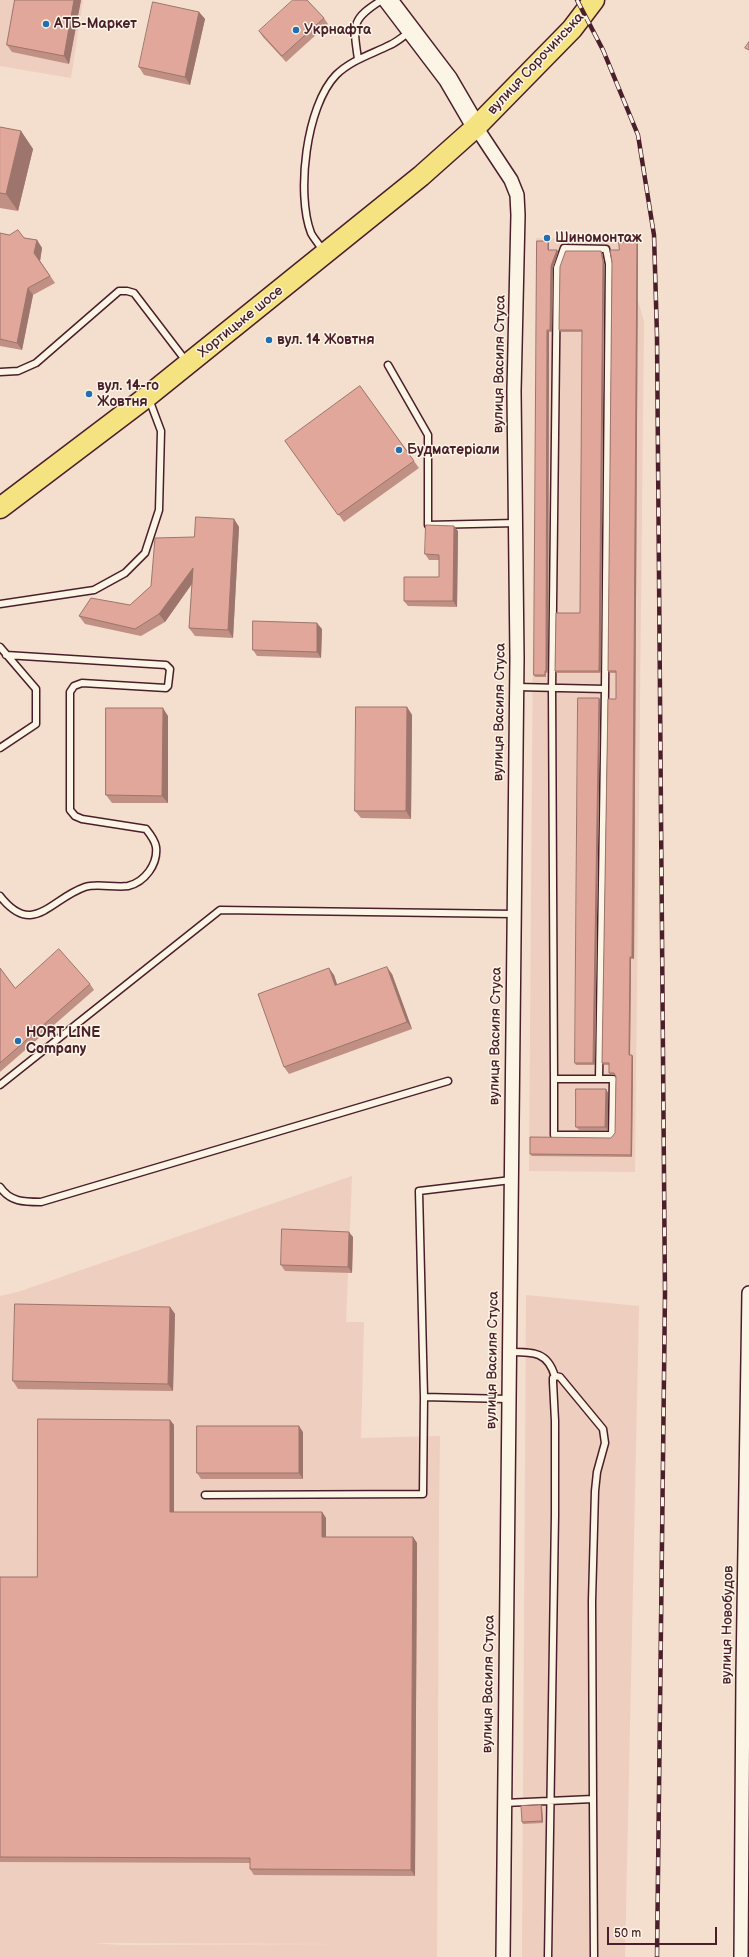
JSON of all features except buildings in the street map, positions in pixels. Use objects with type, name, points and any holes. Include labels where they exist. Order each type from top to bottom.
[{"type":"main road","name":"вулиця Сорочинська","points":[[476,127],[572,29],[594,0]]},
{"type":"main road","name":"Хортицьке шосе","points":[[0,508],[148,396],[326,254],[421,176],[476,127]]},
{"type":"street","points":[[388,0],[448,79],[476,127]]},
{"type":"street","name":"вулиця Василя Стуса","points":[[476,127],[511,180],[517,195],[518,215],[514,391],[517,687],[503,1957]]},
{"type":"street","name":"вулиця Новобудов","points":[[741,1957],[746,1675],[749,1294]]},
{"type":"lane","points":[[358,59],[354,39],[359,19],[363,12],[382,0]]},
{"type":"lane","points":[[326,254],[311,234],[306,202],[305,171],[308,142],[317,109],[336,75],[358,59],[391,45],[411,31]]},
{"type":"lane","points":[[554,1079],[599,1079],[613,1079],[612,1135],[554,1134],[552,688],[557,268],[564,248],[606,249],[609,264],[605,689],[599,1079]]},
{"type":"lane","points":[[0,372],[18,371],[36,363],[119,291],[134,293],[188,364]]},
{"type":"lane","points":[[388,365],[428,435],[428,525],[516,524]]},
{"type":"lane","points":[[0,604],[94,590],[125,573],[146,553],[159,510],[161,431],[148,396]]},
{"type":"lane","points":[[0,648],[36,689],[36,724],[0,748]]},
{"type":"lane","points":[[0,896],[15,912],[21,915],[33,915],[86,886],[130,885],[142,878],[154,865],[156,847],[153,838],[146,829],[82,819],[75,816],[70,810],[70,692],[74,686],[82,682],[166,688],[168,686],[170,669],[166,665],[6,655]]},
{"type":"lane","points":[[517,687],[605,689]]},
{"type":"lane","points":[[0,1085],[220,910],[514,914]]},
{"type":"lane","points":[[0,1187],[6,1196],[23,1202],[41,1202],[448,1081]]},
{"type":"lane","points":[[205,1495],[423,1494],[424,1397],[419,1190],[511,1180]]},
{"type":"lane","points":[[509,1352],[534,1353],[541,1355],[548,1361],[555,1377],[553,1382],[555,1421],[555,1507],[548,1957]]},
{"type":"lane","points":[[555,1377],[560,1378],[602,1429],[605,1443],[597,1472],[595,1491],[592,1601],[594,1957]]},
{"type":"lane","points":[[424,1397],[508,1399]]},
{"type":"lane","points":[[504,1803],[593,1799]]},
{"type":"shaded area","points":[[0,0],[83,0],[71,78],[0,66]]},
{"type":"shaded area","points":[[536,238],[620,240],[644,321],[635,1172],[529,1171]]},
{"type":"shaded area","points":[[352,1176],[346,1322],[364,1322],[361,1438],[440,1436],[437,1957],[0,1957],[0,1296],[18,1292]],"holes":[[[91,1943],[364,1944],[121,1945]]]},
{"type":"shaded area","points":[[526,1295],[639,1306],[625,1957],[522,1957]]},
{"type":"railway","points":[[577,0],[603,50],[638,135],[654,235],[657,336],[665,1293],[657,1957]]},
{"type":"place","name":"АТБ-Маркет","points":[[46,24]]},
{"type":"place","name":"Укрнафта","points":[[296,30]]},
{"type":"place","name":"Шиномонтаж","points":[[547,238]]},
{"type":"place","name":"вул. 14 Жовтня","points":[[269,340]]},
{"type":"place","name":"вул. 14-го Жовтня","points":[[89,394]]},
{"type":"place","name":"Будматеріали","points":[[399,450]]},
{"type":"place","name":"HORT LINE Company","points":[[18,1041]]}]
